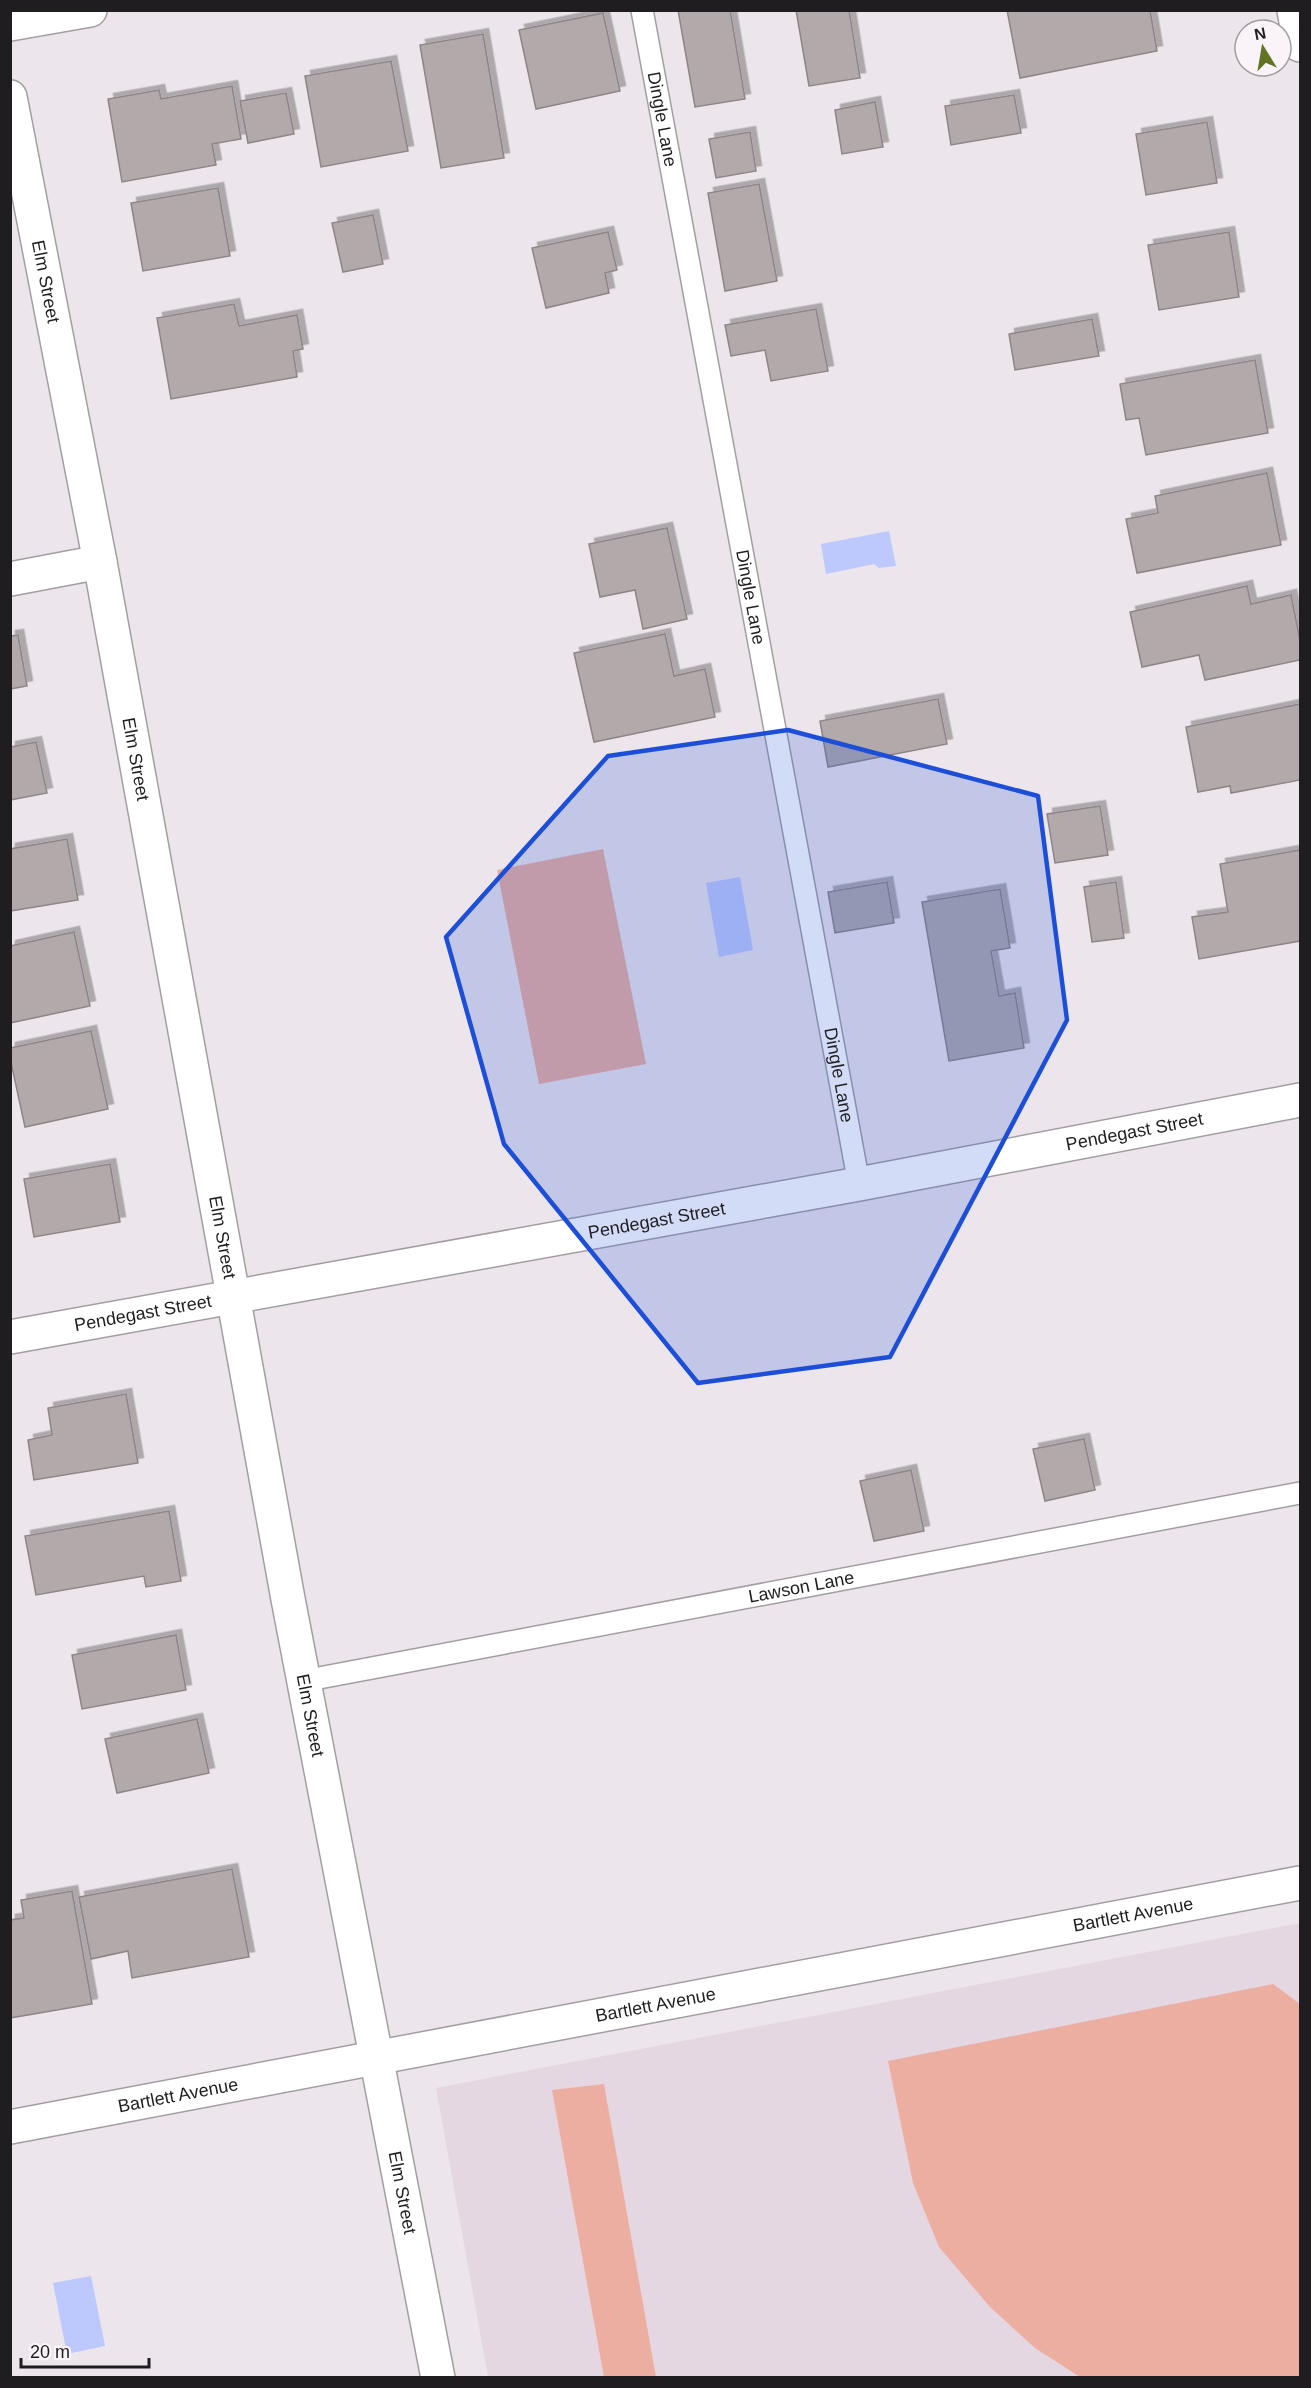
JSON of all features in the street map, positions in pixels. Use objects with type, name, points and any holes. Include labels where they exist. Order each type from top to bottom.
[{"type":"street","points":[[10,24],[90,10]]},
{"type":"street","points":[[1294,10],[1300,45]]},
{"type":"street","name":"Elm Street","points":[[10,97],[100,562],[223,1242],[235,1296],[303,1681],[438,2378]]},
{"type":"street","points":[[10,579],[100,562]]},
{"type":"street","name":"Pendegast Street","points":[[10,1337],[858,1184],[1300,1100]]},
{"type":"street","name":"Bartlett Avenue","points":[[10,2127],[1300,1883]]},
{"type":"lane","name":"Dingle Lane","points":[[642,10],[858,1184]]},
{"type":"lane","name":"Lawson Lane","points":[[303,1681],[1300,1493]]},
{"type":"highlighted area","points":[[788,730],[1038,796],[1067,1020],[890,1357],[698,1383],[504,1144],[446,937],[608,756]]},
{"type":"shaded area","points":[[603,849],[646,1064],[539,1084],[497,870]]},
{"type":"shaded area","points":[[1300,1923],[1300,2377],[488,2377],[436,2088]]},
{"type":"shaded area","points":[[1273,1984],[1300,2004],[1300,2377],[1080,2377],[1035,2348],[990,2307],[939,2247],[913,2183],[888,2061]]},
{"type":"shaded area","points":[[604,2084],[656,2377],[604,2377],[552,2090]]},
{"type":"water","points":[[889,531],[896,566],[879,568],[874,564],[826,574],[821,544]]},
{"type":"water","points":[[740,877],[753,950],[719,957],[706,883]]},
{"type":"water","points":[[91,2276],[105,2346],[67,2354],[53,2283]]},
{"type":"building","points":[[678,10],[730,10],[745,99],[695,107]]},
{"type":"building","points":[[796,10],[849,10],[860,78],[809,86]]},
{"type":"building","points":[[1007,10],[1150,10],[1157,51],[1020,78]]},
{"type":"building","points":[[603,13],[620,91],[536,109],[519,30]]},
{"type":"building","points":[[483,34],[504,158],[441,168],[420,45]]},
{"type":"building","points":[[391,61],[408,151],[321,167],[305,76]]},
{"type":"building","points":[[232,86],[241,139],[212,144],[216,165],[122,182],[108,99],[159,90],[161,99]]},
{"type":"building","points":[[286,93],[294,134],[248,143],[240,101]]},
{"type":"building","points":[[1014,95],[1021,133],[951,145],[945,106]]},
{"type":"building","points":[[875,102],[883,147],[842,154],[835,110]]},
{"type":"building","points":[[1207,122],[1217,183],[1146,195],[1136,134]]},
{"type":"building","points":[[750,132],[756,171],[716,178],[709,139]]},
{"type":"building","points":[[759,184],[777,281],[725,291],[708,193]]},
{"type":"building","points":[[218,188],[230,256],[143,271],[131,203]]},
{"type":"building","points":[[373,215],[383,264],[343,272],[332,223]]},
{"type":"building","points":[[608,232],[617,270],[605,273],[609,293],[546,308],[532,248]]},
{"type":"building","points":[[1229,232],[1239,297],[1159,310],[1148,245]]},
{"type":"building","points":[[234,304],[239,326],[297,315],[303,349],[293,351],[297,377],[171,399],[157,318]]},
{"type":"building","points":[[816,309],[828,371],[771,381],[765,350],[731,356],[725,325]]},
{"type":"building","points":[[1092,319],[1099,356],[1015,370],[1009,334]]},
{"type":"building","points":[[1255,360],[1268,433],[1146,455],[1139,418],[1126,420],[1120,384]]},
{"type":"building","points":[[1267,473],[1281,545],[1137,573],[1126,519],[1158,513],[1155,496]]},
{"type":"building","points":[[667,528],[687,619],[643,629],[635,590],[600,597],[589,544]]},
{"type":"building","points":[[1247,586],[1251,604],[1291,595],[1300,640],[1300,660],[1205,680],[1199,655],[1142,667],[1130,612]]},
{"type":"building","points":[[665,634],[674,676],[705,669],[715,717],[594,742],[574,653]]},
{"type":"building","points":[[18,635],[27,686],[10,689],[10,636]]},
{"type":"building","points":[[938,699],[947,744],[828,767],[820,721]]},
{"type":"building","points":[[1300,704],[1300,780],[1231,793],[1230,786],[1198,792],[1186,727]]},
{"type":"building","points":[[36,742],[47,793],[10,800],[10,747]]},
{"type":"building","points":[[1100,806],[1108,855],[1055,863],[1047,814]]},
{"type":"building","points":[[67,839],[78,900],[10,911],[10,849]]},
{"type":"building","points":[[1300,850],[1300,941],[1199,959],[1192,917],[1228,912],[1220,864]]},
{"type":"building","points":[[887,882],[894,923],[835,933],[828,892]]},
{"type":"building","points":[[1116,882],[1124,938],[1092,942],[1084,887]]},
{"type":"building","points":[[1000,889],[1010,948],[991,951],[999,996],[1015,993],[1024,1048],[949,1061],[922,902]]},
{"type":"building","points":[[74,932],[90,1006],[10,1023],[10,946]]},
{"type":"building","points":[[91,1031],[108,1109],[25,1127],[10,1058],[10,1048]]},
{"type":"building","points":[[110,1164],[120,1222],[34,1237],[24,1179]]},
{"type":"building","points":[[126,1394],[138,1463],[34,1480],[28,1440],[52,1435],[48,1408]]},
{"type":"building","points":[[1084,1439],[1095,1490],[1045,1501],[1033,1449]]},
{"type":"building","points":[[911,1470],[924,1531],[874,1541],[860,1481]]},
{"type":"building","points":[[169,1511],[181,1581],[146,1587],[144,1576],[36,1595],[25,1536]]},
{"type":"building","points":[[176,1635],[186,1690],[82,1709],[72,1655]]},
{"type":"building","points":[[197,1719],[209,1773],[117,1793],[105,1739]]},
{"type":"building","points":[[232,1869],[249,1957],[132,1978],[128,1951],[91,1959],[79,1897]]},
{"type":"building","points":[[72,1891],[92,2004],[10,2018],[10,1920],[24,1918],[21,1900]]}]
